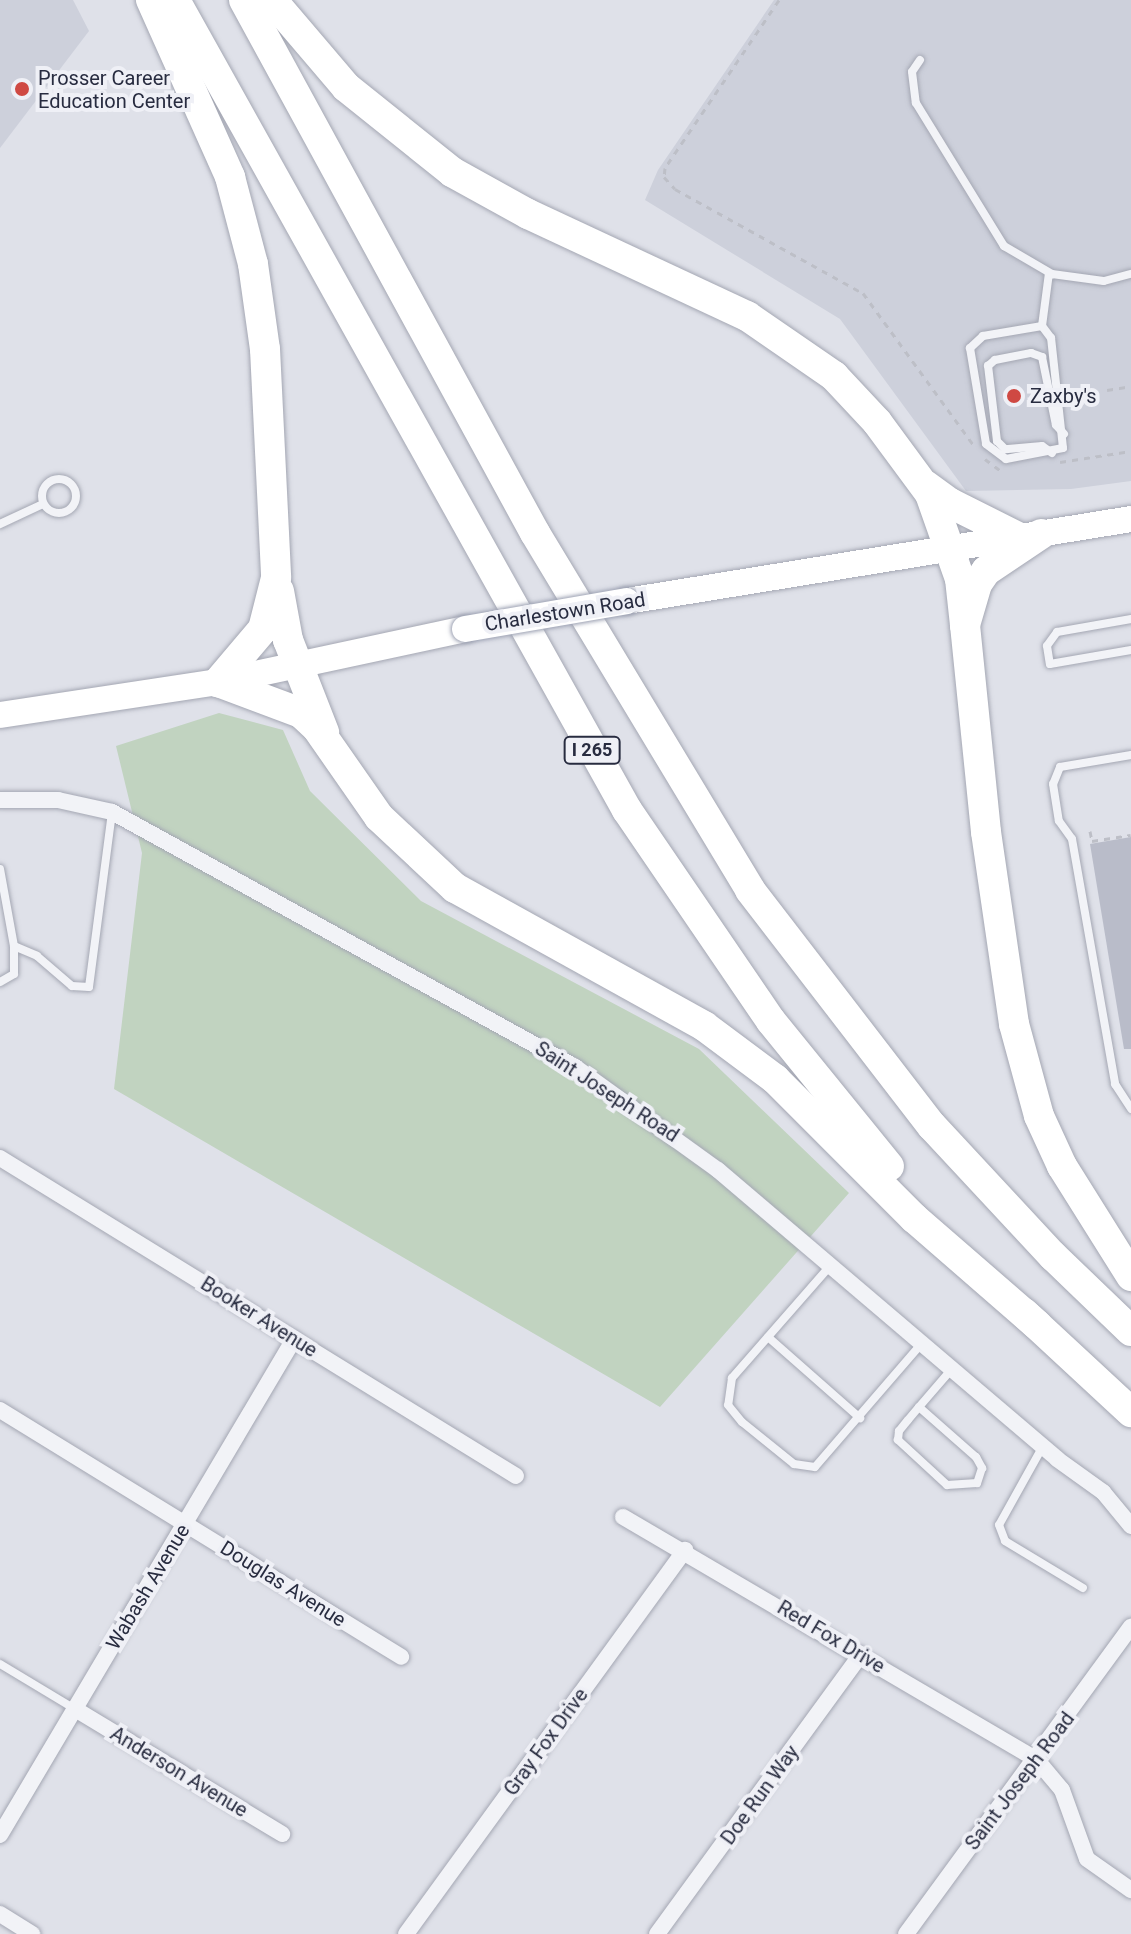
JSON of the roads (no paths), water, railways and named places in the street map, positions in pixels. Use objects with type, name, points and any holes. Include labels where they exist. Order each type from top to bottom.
[{"type":"highway","points":[[151,0],[213,133],[253,264],[265,349],[276,578],[288,640],[328,743]]},
{"type":"highway","name":"I 265","points":[[175,0],[560,697],[690,907],[771,1021],[884,1160],[1037,1325],[1131,1412]]},
{"type":"highway","name":"I 265","points":[[244,0],[535,533],[750,890],[932,1126],[1043,1246],[1131,1331]]},
{"type":"highway","points":[[272,0],[346,87],[452,172],[528,214],[747,316],[808,354],[858,399],[922,482],[950,549],[965,625],[996,918],[1024,1069],[1062,1166],[1131,1276]]},
{"type":"highway","points":[[922,482],[950,503],[1031,536],[986,571],[977,584],[965,625]]},
{"type":"highway","points":[[276,578],[263,629],[218,682],[301,713],[328,743],[379,817],[427,865],[486,908],[666,1004],[740,1051],[808,1110],[914,1218],[1037,1325]]},
{"type":"main road","name":"Charlestown Road","points":[[0,715],[218,682],[465,629],[1131,519]]},
{"type":"street","name":"Saint Joseph Road","points":[[0,800],[58,800],[112,812],[575,1067],[690,1148],[1043,1446],[1103,1492],[1131,1526]]},
{"type":"street","name":"Booker Avenue","points":[[0,1158],[516,1476]]},
{"type":"street","name":"Wabash Avenue","points":[[0,1835],[294,1339]]},
{"type":"street","name":"Douglas Avenue","points":[[0,1410],[401,1657]]},
{"type":"street","name":"Red Fox Drive","points":[[623,1517],[685,1550],[1036,1759],[1062,1790],[1087,1859],[1131,1890]]},
{"type":"street","name":"Gray Fox Drive","points":[[406,1934],[685,1550]]},
{"type":"street","name":"Saint Joseph Road","points":[[906,1934],[1131,1627]]},
{"type":"street","name":"Doe Run Way","points":[[657,1934],[861,1654]]},
{"type":"street","name":"Anderson Avenue","points":[[75,1709],[282,1834]]},
{"type":"street","points":[[0,1914],[32,1934]]},
{"type":"lane","points":[[920,60],[912,72],[916,103],[934,139],[1004,246],[1049,273],[1100,281],[1131,274]]},
{"type":"lane","points":[[1042,326],[983,336],[973,343],[970,358],[980,425],[990,450],[1006,459],[1052,453],[1063,448],[1064,435],[1051,338],[1042,326],[1049,273]]},
{"type":"lane","points":[[1052,453],[1042,446],[1005,449],[997,441],[988,366],[995,360],[1031,353],[1042,357],[1056,425],[1064,435]]},
{"type":"lane","points":[[62,479],[74,487],[74,505],[65,512],[53,513],[43,504],[48,482],[62,479]]},
{"type":"lane","points":[[0,524],[43,504]]},
{"type":"lane","points":[[1131,619],[1057,632],[1047,646],[1050,664],[1131,650]]},
{"type":"lane","points":[[1131,755],[1060,767],[1053,784],[1059,821],[1072,839],[1115,1084],[1131,1109]]},
{"type":"lane","points":[[14,946],[37,956],[72,986],[89,987],[93,982],[112,812]]},
{"type":"lane","points":[[0,869],[14,946],[14,974],[0,982]]},
{"type":"lane","points":[[830,1265],[726,1391],[728,1405],[742,1422],[804,1469],[824,1461],[922,1343]]},
{"type":"lane","points":[[768,1337],[860,1418]]},
{"type":"lane","points":[[919,1407],[980,1462],[977,1483],[947,1485],[898,1440],[908,1420],[919,1407],[952,1369]]},
{"type":"lane","points":[[1043,1446],[1005,1506],[999,1525],[1005,1541],[1083,1588]]},
{"type":"lane","points":[[0,1664],[75,1709]]},
{"type":"place","name":"Prosser Career Education Center","points":[[22,89]]},
{"type":"place","name":"Zaxby's","points":[[1014,396]]}]
